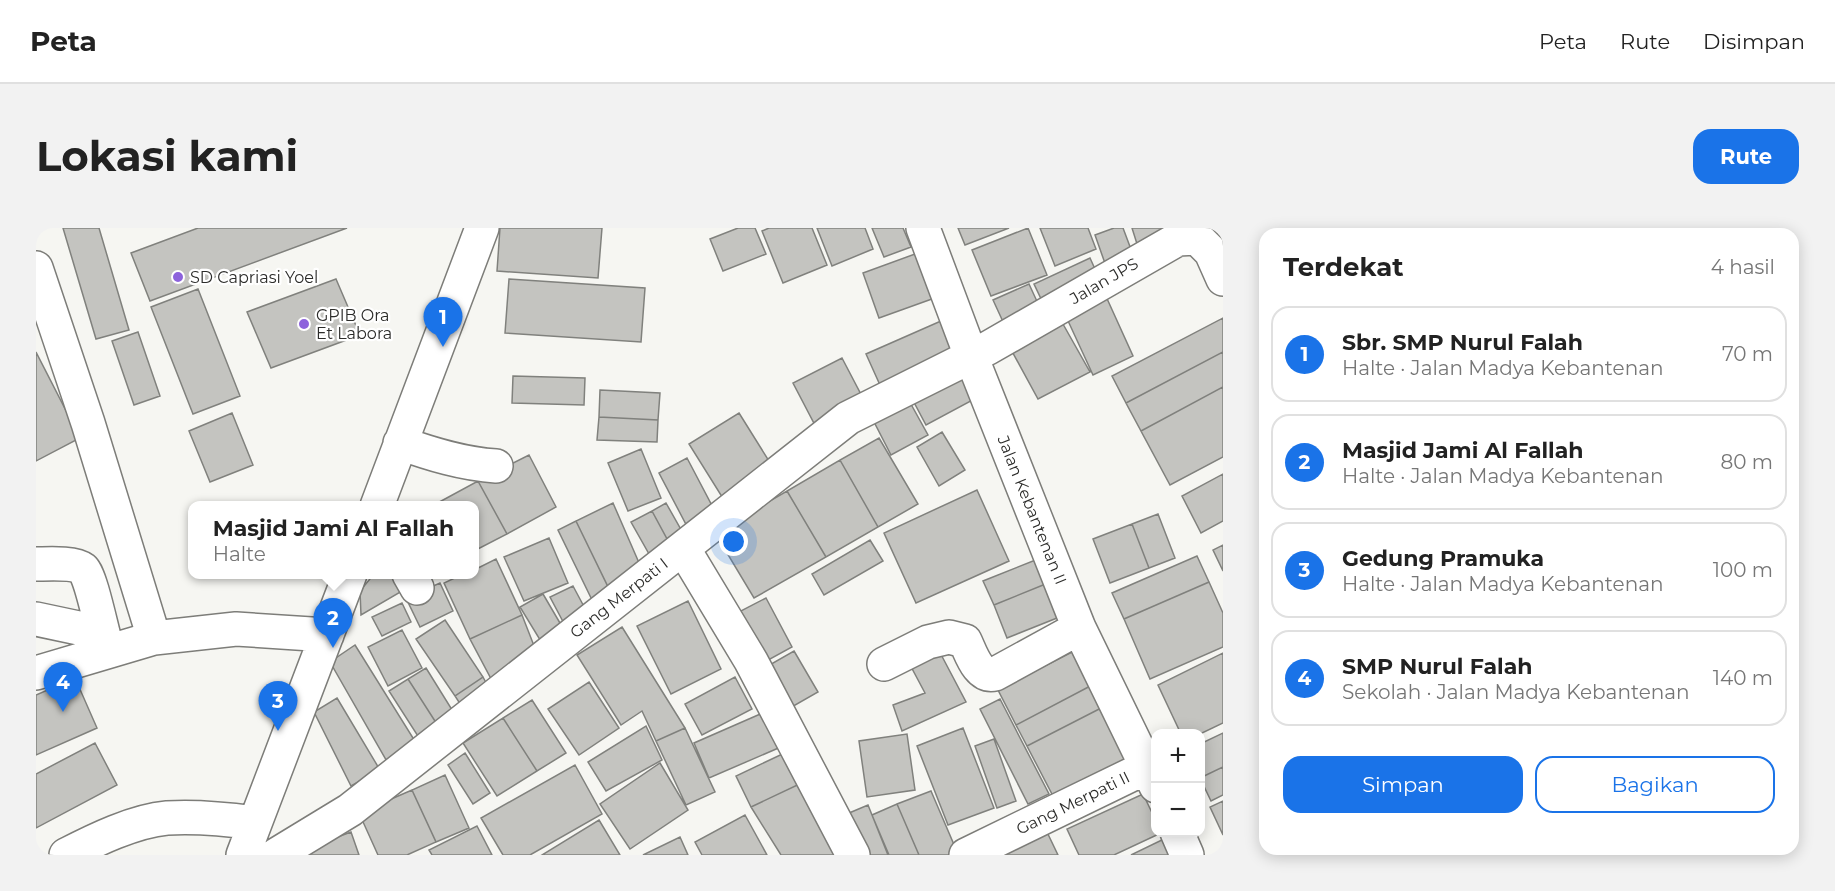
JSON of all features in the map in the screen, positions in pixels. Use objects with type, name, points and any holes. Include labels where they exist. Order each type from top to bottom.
[{"type":"street","points":[[379,501],[482,228]]},
{"type":"street","name":"Jalan Kebantenan II","points":[[923,228],[1079,628],[1151,776]]},
{"type":"street","name":"Jalan JPS","points":[[971,356],[1178,239],[1197,238],[1211,252],[1223,279]]},
{"type":"street","points":[[36,268],[45,325],[88,423],[154,638]]},
{"type":"street","name":"Gang Merpati I","points":[[276,855],[350,810],[848,418],[971,356]]},
{"type":"street","points":[[400,443],[423,452],[478,465],[496,466]]},
{"type":"street","points":[[683,548],[751,660],[853,855]]},
{"type":"street","points":[[36,564],[73,565],[83,569],[90,579],[105,642]]},
{"type":"street","points":[[243,855],[348,579]]},
{"type":"street","points":[[36,619],[105,642]]},
{"type":"street","points":[[884,664],[928,642],[950,637],[965,641],[982,672],[989,675],[995,674],[1079,628]]},
{"type":"street","points":[[36,673],[105,642],[236,629],[327,635]]},
{"type":"street","name":"Gang Merpati II","points":[[966,855],[1151,776]]},
{"type":"street","points":[[66,855],[112,834],[165,818],[205,817],[255,823]]},
{"type":"street","points":[[1179,837],[1187,855]]},
{"type":"building","points":[[63,228],[99,228],[129,330],[96,339]]},
{"type":"building","name":"SD Capriasi Yoel","points":[[198,228],[347,228],[150,301],[131,253]]},
{"type":"building","points":[[500,228],[602,228],[598,278],[497,271]]},
{"type":"building","points":[[738,228],[755,228],[766,254],[723,271],[710,239]]},
{"type":"building","points":[[769,228],[812,228],[827,265],[783,283],[762,231]]},
{"type":"building","points":[[817,228],[865,228],[873,249],[832,266]]},
{"type":"building","points":[[872,228],[903,228],[911,247],[884,257]]},
{"type":"building","points":[[958,228],[1009,228],[965,245]]},
{"type":"building","points":[[1028,228],[1047,275],[991,296],[972,250]]},
{"type":"building","points":[[1040,228],[1088,228],[1096,249],[1055,266]]},
{"type":"building","points":[[1114,228],[1123,228],[1135,260],[1107,269],[1095,235]]},
{"type":"building","points":[[1132,228],[1165,228],[1138,247]]},
{"type":"building","points":[[926,250],[943,295],[879,318],[863,273]]},
{"type":"building","points":[[1090,258],[1100,280],[1044,305],[1034,284]]},
{"type":"building","name":"GPIB Ora Et Labora","points":[[336,279],[360,335],[271,368],[247,312]]},
{"type":"building","points":[[509,279],[645,288],[641,342],[505,333]]},
{"type":"building","points":[[1029,284],[1041,310],[1005,326],[993,300]]},
{"type":"building","points":[[198,289],[240,396],[193,414],[151,307]]},
{"type":"building","points":[[1104,292],[1133,356],[1093,375],[1063,310]]},
{"type":"building","points":[[950,317],[964,347],[880,385],[866,354]]},
{"type":"building","points":[[1059,317],[1090,372],[1038,399],[1008,344]]},
{"type":"building","points":[[1223,318],[1223,352],[1126,403],[1112,376]]},
{"type":"building","points":[[138,332],[160,396],[134,405],[112,341]]},
{"type":"building","points":[[36,352],[80,438],[36,461]]},
{"type":"building","points":[[1223,352],[1223,387],[1141,431],[1126,403]]},
{"type":"building","points":[[842,358],[866,404],[817,429],[793,383]]},
{"type":"building","points":[[964,362],[982,395],[926,425],[908,391]]},
{"type":"building","points":[[513,376],[585,378],[584,405],[512,403]]},
{"type":"building","points":[[1223,387],[1223,457],[1170,485],[1141,431]]},
{"type":"building","points":[[600,390],[660,393],[658,420],[599,417]]},
{"type":"building","points":[[907,397],[928,435],[891,455],[871,416]]},
{"type":"building","points":[[232,413],[253,465],[210,482],[189,431]]},
{"type":"building","points":[[739,413],[774,469],[724,500],[689,444]]},
{"type":"building","points":[[599,417],[658,420],[657,442],[597,440]]},
{"type":"building","points":[[942,432],[965,470],[939,486],[917,447]]},
{"type":"building","points":[[879,438],[918,504],[878,527],[840,460]]},
{"type":"building","points":[[641,449],[661,498],[628,511],[608,463]]},
{"type":"building","points":[[529,455],[556,507],[507,534],[478,481]]},
{"type":"building","points":[[687,458],[718,517],[690,532],[659,473]]},
{"type":"building","points":[[840,460],[878,527],[826,557],[787,491]]},
{"type":"building","points":[[1223,474],[1223,521],[1201,533],[1182,496]]},
{"type":"building","points":[[478,481],[507,534],[479,548],[479,501],[441,501]]},
{"type":"building","points":[[977,490],[1009,561],[916,603],[884,533]]},
{"type":"building","points":[[787,491],[826,557],[754,598],[715,533]]},
{"type":"building","points":[[613,503],[643,572],[612,595],[576,521]]},
{"type":"building","points":[[666,503],[688,542],[673,550],[652,511]]},
{"type":"building","points":[[652,511],[673,550],[653,561],[631,522]]},
{"type":"building","points":[[1158,514],[1175,558],[1149,568],[1132,524]]},
{"type":"building","points":[[576,521],[612,595],[594,604],[558,530]]},
{"type":"building","points":[[1132,524],[1149,568],[1110,583],[1093,539]]},
{"type":"building","points":[[549,538],[568,583],[524,601],[504,557]]},
{"type":"building","points":[[870,540],[883,561],[824,595],[812,574]]},
{"type":"building","points":[[1223,545],[1223,571],[1213,550]]},
{"type":"building","points":[[1197,556],[1209,582],[1124,619],[1112,593]]},
{"type":"building","points":[[496,559],[522,615],[470,639],[444,583],[452,579],[479,579],[479,568]]},
{"type":"building","points":[[1038,559],[1048,583],[994,605],[983,581]]},
{"type":"building","points":[[370,579],[405,579],[409,587],[361,615],[360,591]]},
{"type":"building","points":[[1209,582],[1223,613],[1223,647],[1150,679],[1124,619]]},
{"type":"building","points":[[440,583],[453,611],[420,627],[406,598]]},
{"type":"building","points":[[1048,583],[1062,616],[1007,638],[994,605]]},
{"type":"building","points":[[573,586],[589,616],[568,631],[550,597]]},
{"type":"building","points":[[543,594],[567,635],[545,648],[520,607]]},
{"type":"building","points":[[766,598],[792,647],[759,665],[733,615]]},
{"type":"building","points":[[688,601],[721,669],[671,694],[637,626]]},
{"type":"building","points":[[402,603],[411,622],[382,636],[372,617]]},
{"type":"building","points":[[522,615],[538,656],[497,690],[470,639]]},
{"type":"building","points":[[445,620],[483,677],[455,696],[416,639]]},
{"type":"building","points":[[622,627],[685,728],[656,741],[642,711],[621,725],[577,655]]},
{"type":"building","points":[[402,630],[422,668],[388,686],[368,647]]},
{"type":"building","points":[[355,645],[418,746],[389,765],[330,662]]},
{"type":"building","points":[[936,645],[966,702],[902,731],[893,705],[925,693],[908,661]]},
{"type":"building","points":[[1078,649],[1096,683],[1016,725],[998,690]]},
{"type":"building","points":[[794,651],[818,692],[790,708],[766,667]]},
{"type":"building","points":[[1223,653],[1223,723],[1205,732],[1205,729],[1179,729],[1158,685]]},
{"type":"building","points":[[426,668],[459,721],[442,732],[408,679]]},
{"type":"building","points":[[483,677],[492,694],[468,716],[455,696]]},
{"type":"building","points":[[735,677],[752,709],[702,735],[685,704]]},
{"type":"building","points":[[75,678],[97,728],[36,755],[36,695]]},
{"type":"building","points":[[408,679],[442,732],[423,744],[389,691]]},
{"type":"building","points":[[589,682],[619,728],[579,755],[548,709]]},
{"type":"building","points":[[1096,683],[1107,705],[1027,746],[1016,725]]},
{"type":"building","points":[[337,698],[380,770],[351,786],[314,712]]},
{"type":"building","points":[[1000,699],[1049,794],[1028,804],[980,709]]},
{"type":"building","points":[[532,700],[566,753],[537,771],[503,718]]},
{"type":"building","points":[[1107,705],[1133,756],[1053,796],[1027,746]]},
{"type":"building","points":[[774,708],[790,743],[709,778],[694,743]]},
{"type":"building","points":[[503,718],[537,771],[497,796],[463,743]]},
{"type":"building","points":[[646,726],[662,760],[606,791],[588,762]]},
{"type":"building","points":[[685,728],[715,792],[686,805],[656,741]]},
{"type":"building","points":[[963,728],[994,808],[948,825],[917,746]]},
{"type":"building","points":[[1223,733],[1223,767],[1205,776],[1205,742]]},
{"type":"building","points":[[907,734],[915,790],[867,797],[859,741]]},
{"type":"building","points":[[994,739],[1016,801],[997,808],[975,746]]},
{"type":"building","points":[[95,743],[117,785],[36,828],[36,774]]},
{"type":"building","points":[[793,749],[808,780],[751,807],[736,776]]},
{"type":"building","points":[[465,753],[490,793],[473,804],[448,765]]},
{"type":"building","points":[[660,763],[688,810],[630,849],[600,804]]},
{"type":"building","points":[[575,765],[602,814],[530,855],[503,855],[481,818]]},
{"type":"building","points":[[1223,767],[1223,795],[1211,801],[1205,788],[1205,776]]},
{"type":"building","points":[[445,775],[469,828],[436,842],[412,790]]},
{"type":"building","points":[[808,780],[845,855],[781,855],[751,807]]},
{"type":"building","points":[[412,790],[436,842],[407,855],[378,855],[359,813]]},
{"type":"building","points":[[931,791],[958,854],[956,855],[919,855],[897,804]]},
{"type":"building","points":[[1143,794],[1151,811],[1152,837],[1114,855],[1079,855],[1067,829]]},
{"type":"building","points":[[1223,801],[1223,835],[1210,807]]},
{"type":"building","points":[[897,804],[919,855],[889,855],[872,815]]},
{"type":"building","points":[[868,805],[888,855],[858,855],[842,816]]},
{"type":"building","points":[[745,815],[767,855],[702,855],[695,842]]},
{"type":"building","points":[[599,820],[620,855],[542,855]]},
{"type":"building","points":[[477,826],[492,855],[432,855],[429,850]]},
{"type":"building","points":[[1046,830],[1058,855],[994,855]]},
{"type":"building","points":[[351,832],[359,855],[289,855]]},
{"type":"building","points":[[680,837],[688,855],[643,855]]},
{"type":"building","points":[[1168,837],[1177,855],[1131,855]]},
{"type":"place","name":"SD Capriasi Yoel","points":[[178,277]]},
{"type":"place","name":"GPIB Ora Et Labora","points":[[304,324]]},
{"type":"place","name":"Sbr. SMP Nurul Falah","points":[[443,347]]},
{"type":"place","name":"Masjid Jami Al Fallah","points":[[333,648]]},
{"type":"place","name":"SMP Nurul Falah","points":[[63,712]]},
{"type":"place","name":"Gedung Pramuka","points":[[278,731]]}]
